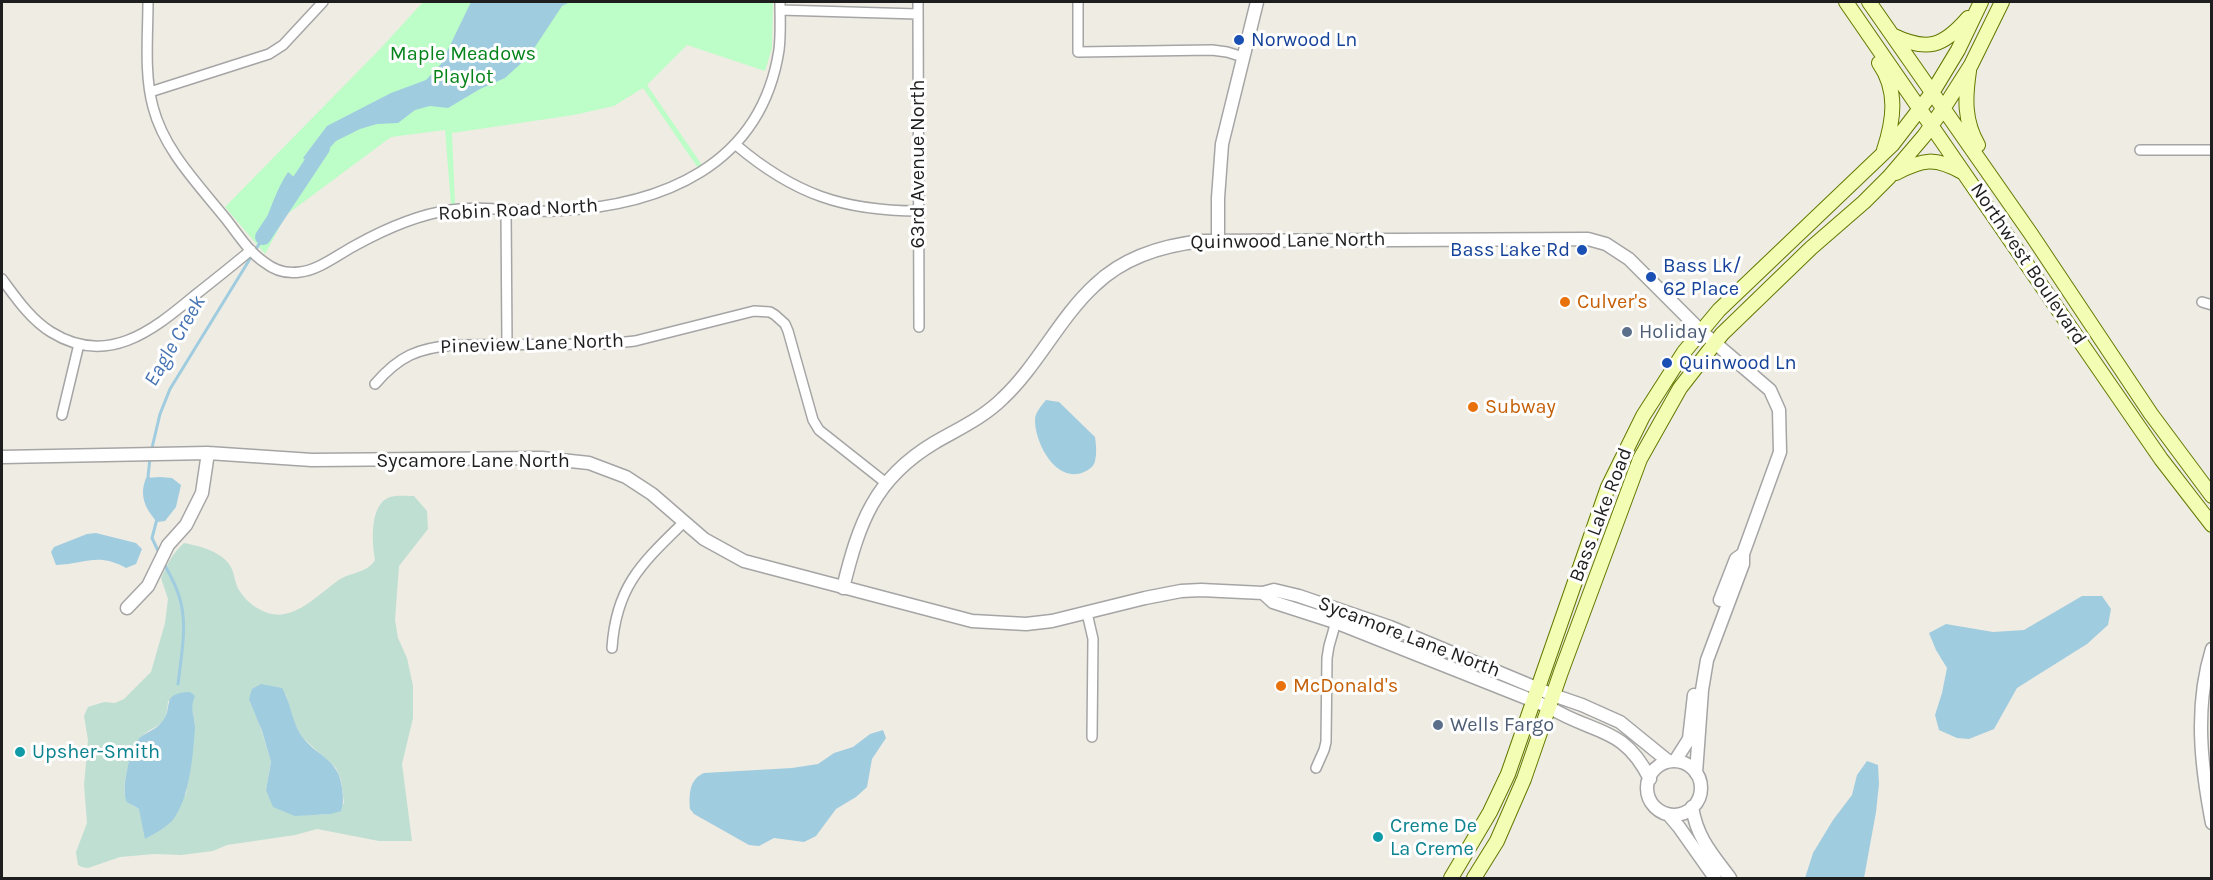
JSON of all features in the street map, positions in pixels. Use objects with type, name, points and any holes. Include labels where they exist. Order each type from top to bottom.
[{"type":"main road","points":[[1837,2],[1884,69],[1891,89],[1893,120],[1883,156]]},
{"type":"main road","name":"Northwest Boulevard","points":[[1846,2],[2154,450],[2211,525]]},
{"type":"main road","name":"Northwest Boulevard","points":[[1869,2],[2031,234],[2151,414],[2211,496]]},
{"type":"main road","points":[[1892,35],[1915,44],[1942,42],[1957,30],[1981,2]]},
{"type":"main road","name":"Bass Lake Road","points":[[1451,879],[1490,813],[1508,774],[1617,467],[1643,416],[1684,352],[1737,292],[1883,156],[1932,93],[1958,50],[1981,2]]},
{"type":"main road","name":"Bass Lake Road","points":[[1474,879],[1505,824],[1524,779],[1640,459],[1680,388],[1715,343],[1756,300],[1889,177],[1944,109],[1971,65],[2002,2]]},
{"type":"main road","points":[[1971,65],[1966,96],[1969,127],[1978,146],[2026,214],[2031,234]]},
{"type":"main road","points":[[1889,177],[1918,162],[1928,160],[1947,164],[1965,173]]},
{"type":"street","name":"Robin Road North","points":[[148,2],[150,92],[157,121],[165,139],[177,158],[264,263],[276,269],[299,272],[318,266],[397,224],[424,215],[452,210],[586,209],[645,198],[679,186],[701,174],[735,145],[766,96],[779,48],[780,6]]},
{"type":"street","points":[[150,92],[269,54],[283,45],[324,2]]},
{"type":"street","name":"63rd Avenue North","points":[[918,2],[919,327]]},
{"type":"street","points":[[1078,2],[1078,52],[1212,50],[1243,57]]},
{"type":"street","points":[[1218,241],[1222,144],[1257,2]]},
{"type":"street","points":[[780,6],[918,14]]},
{"type":"street","points":[[735,145],[784,180],[818,196],[845,205],[873,210],[919,211]]},
{"type":"street","points":[[2140,150],[2211,150]]},
{"type":"street","points":[[506,210],[507,344]]},
{"type":"street","name":"Quinwood Lane North","points":[[843,588],[864,519],[874,499],[886,483],[917,453],[981,416],[1002,399],[1029,369],[1097,283],[1132,259],[1181,243],[1218,241],[1588,239],[1606,244],[1629,259],[1701,331],[1770,390],[1779,410],[1780,452],[1743,555],[1743,564],[1705,656]]},
{"type":"street","points":[[2,279],[37,322],[51,333],[79,344],[122,343],[139,337],[171,316],[251,250]]},
{"type":"street","name":"Pineview Lane North","points":[[375,384],[390,366],[416,352],[435,346],[606,344],[635,341],[754,311],[770,312],[781,319],[788,331],[808,407],[819,430],[886,483]]},
{"type":"street","points":[[62,415],[79,344]]},
{"type":"street","points":[[127,608],[148,586],[168,545],[186,525],[202,493],[208,453]]},
{"type":"street","name":"Sycamore Lane North","points":[[2,458],[208,453],[312,460],[542,458],[574,460],[589,463],[626,477],[652,494],[704,539],[744,561],[972,621],[1026,624],[1052,621],[1175,592],[1202,590],[1263,593],[1274,590],[1340,609],[1390,627],[1536,695]]},
{"type":"street","points":[[612,648],[617,611],[629,584],[656,549],[684,522]]},
{"type":"street","name":"Sycamore Lane North","points":[[1263,593],[1273,602],[1335,622],[1551,701]]},
{"type":"street","points":[[1316,768],[1326,742],[1328,658],[1340,609]]},
{"type":"street","points":[[1087,613],[1093,639],[1092,736]]},
{"type":"street","points":[[2211,649],[2203,696],[2200,741],[2211,824]]},
{"type":"street","points":[[1705,656],[1694,693],[1689,740],[1672,761],[1655,768],[1648,790],[1650,800],[1655,807],[1668,814],[1679,826],[1715,879]]},
{"type":"street","points":[[1668,814],[1681,814],[1692,807],[1699,796],[1700,786],[1696,773],[1705,656]]},
{"type":"street","points":[[1551,701],[1582,705],[1620,722],[1672,761],[1687,764],[1696,773]]},
{"type":"street","points":[[1551,701],[1560,714],[1613,735],[1635,753],[1650,779]]},
{"type":"street","points":[[1692,807],[1695,825],[1702,840],[1730,879]]},
{"type":"green space","name":"Maple Meadows Playlot","points":[[423,2],[773,2],[772,48],[765,71],[687,45],[647,85],[702,165],[698,168],[643,88],[614,106],[574,115],[452,133],[455,204],[451,204],[445,130],[391,137],[286,215],[265,254],[225,207]]},
{"type":"green space","points":[[414,496],[427,511],[428,529],[399,566],[395,620],[398,638],[407,658],[413,686],[413,718],[402,764],[412,841],[379,841],[317,829],[295,835],[227,845],[213,851],[181,855],[154,854],[120,857],[88,868],[78,865],[76,852],[87,823],[84,785],[88,740],[84,716],[88,707],[104,702],[115,703],[124,699],[151,672],[165,623],[168,599],[161,578],[180,547],[184,543],[215,552],[231,567],[239,590],[248,601],[270,614],[290,613],[310,602],[341,579],[372,565],[375,560],[374,525],[378,507],[390,497]],"holes":[[[286,694],[294,724],[303,738],[336,768],[341,780],[344,803],[331,814],[312,815],[266,790],[271,762],[257,716]],[[168,701],[191,707],[195,722],[186,794],[139,809],[128,802],[125,796],[125,780],[130,760],[139,739],[162,722]]]},
{"type":"water","points":[[471,2],[570,2],[562,6],[529,56],[505,78],[480,89],[448,108],[430,106],[415,110],[398,123],[377,124],[360,129],[336,141],[313,166],[303,158],[327,126],[391,93],[426,80],[441,64]]},
{"type":"water","points":[[288,172],[302,184],[291,206],[278,218],[267,238],[263,237],[261,233]]},
{"type":"water","points":[[1046,400],[1059,402],[1095,437],[1095,461],[1093,466],[1087,470],[1076,474],[1066,473],[1050,460],[1044,451],[1039,441],[1035,420],[1037,412]]},
{"type":"water","points":[[146,478],[172,478],[181,485],[176,507],[165,521],[157,522],[146,507],[143,490]]},
{"type":"water","points":[[96,533],[136,543],[142,549],[136,564],[126,568],[116,563],[91,560],[56,565],[51,552],[54,547],[87,534]]},
{"type":"water","points":[[2082,596],[2102,596],[2111,609],[2108,625],[2087,644],[2017,688],[1994,729],[1969,739],[1957,738],[1939,730],[1935,715],[1947,668],[1929,633],[1946,624],[1993,632],[2024,630]]},
{"type":"water","points":[[261,684],[282,688],[301,735],[336,770],[342,788],[341,811],[331,814],[295,816],[273,807],[266,790],[271,762],[249,699],[252,689]]},
{"type":"water","points":[[190,692],[195,696],[192,709],[195,727],[187,789],[172,821],[145,839],[139,809],[127,802],[125,797],[125,780],[129,761],[138,740],[165,718],[171,698],[180,693]]},
{"type":"water","points":[[883,730],[886,738],[872,759],[867,787],[836,809],[816,836],[804,842],[774,838],[759,846],[749,845],[694,814],[690,809],[690,793],[693,783],[704,773],[792,768],[818,764],[834,753],[853,747],[870,734]]},
{"type":"water","points":[[1867,761],[1878,765],[1879,784],[1864,878],[1805,878],[1813,853],[1833,820],[1852,795],[1857,775]]},
{"type":"waterway","name":"Eagle Creek","points":[[263,237],[322,148]]},
{"type":"waterway","name":"Eagle Creek","points":[[151,452],[160,414],[170,389],[264,236]]},
{"type":"waterway","name":"Eagle Creek","points":[[150,458],[148,477],[150,481]]},
{"type":"waterway","name":"Eagle Creek","points":[[157,519],[152,538],[160,555]]},
{"type":"waterway","name":"Eagle Creek","points":[[164,564],[180,598],[183,613],[183,643],[178,684]]},
{"type":"place","name":"Norwood Ln","points":[[1239,40]]},
{"type":"place","name":"Bass Lake Rd","points":[[1582,250]]},
{"type":"place","name":"Bass Lk/ 62 Place","points":[[1651,277]]},
{"type":"place","name":"Culver's","points":[[1565,302]]},
{"type":"place","name":"Holiday","points":[[1627,332]]},
{"type":"place","name":"Quinwood Ln","points":[[1667,363]]},
{"type":"place","name":"Subway","points":[[1473,407]]},
{"type":"place","name":"McDonald's","points":[[1281,686]]},
{"type":"place","name":"Wells Fargo","points":[[1438,725]]},
{"type":"place","name":"Upsher-Smith","points":[[20,752]]},
{"type":"place","name":"Creme De La Creme","points":[[1378,837]]}]
